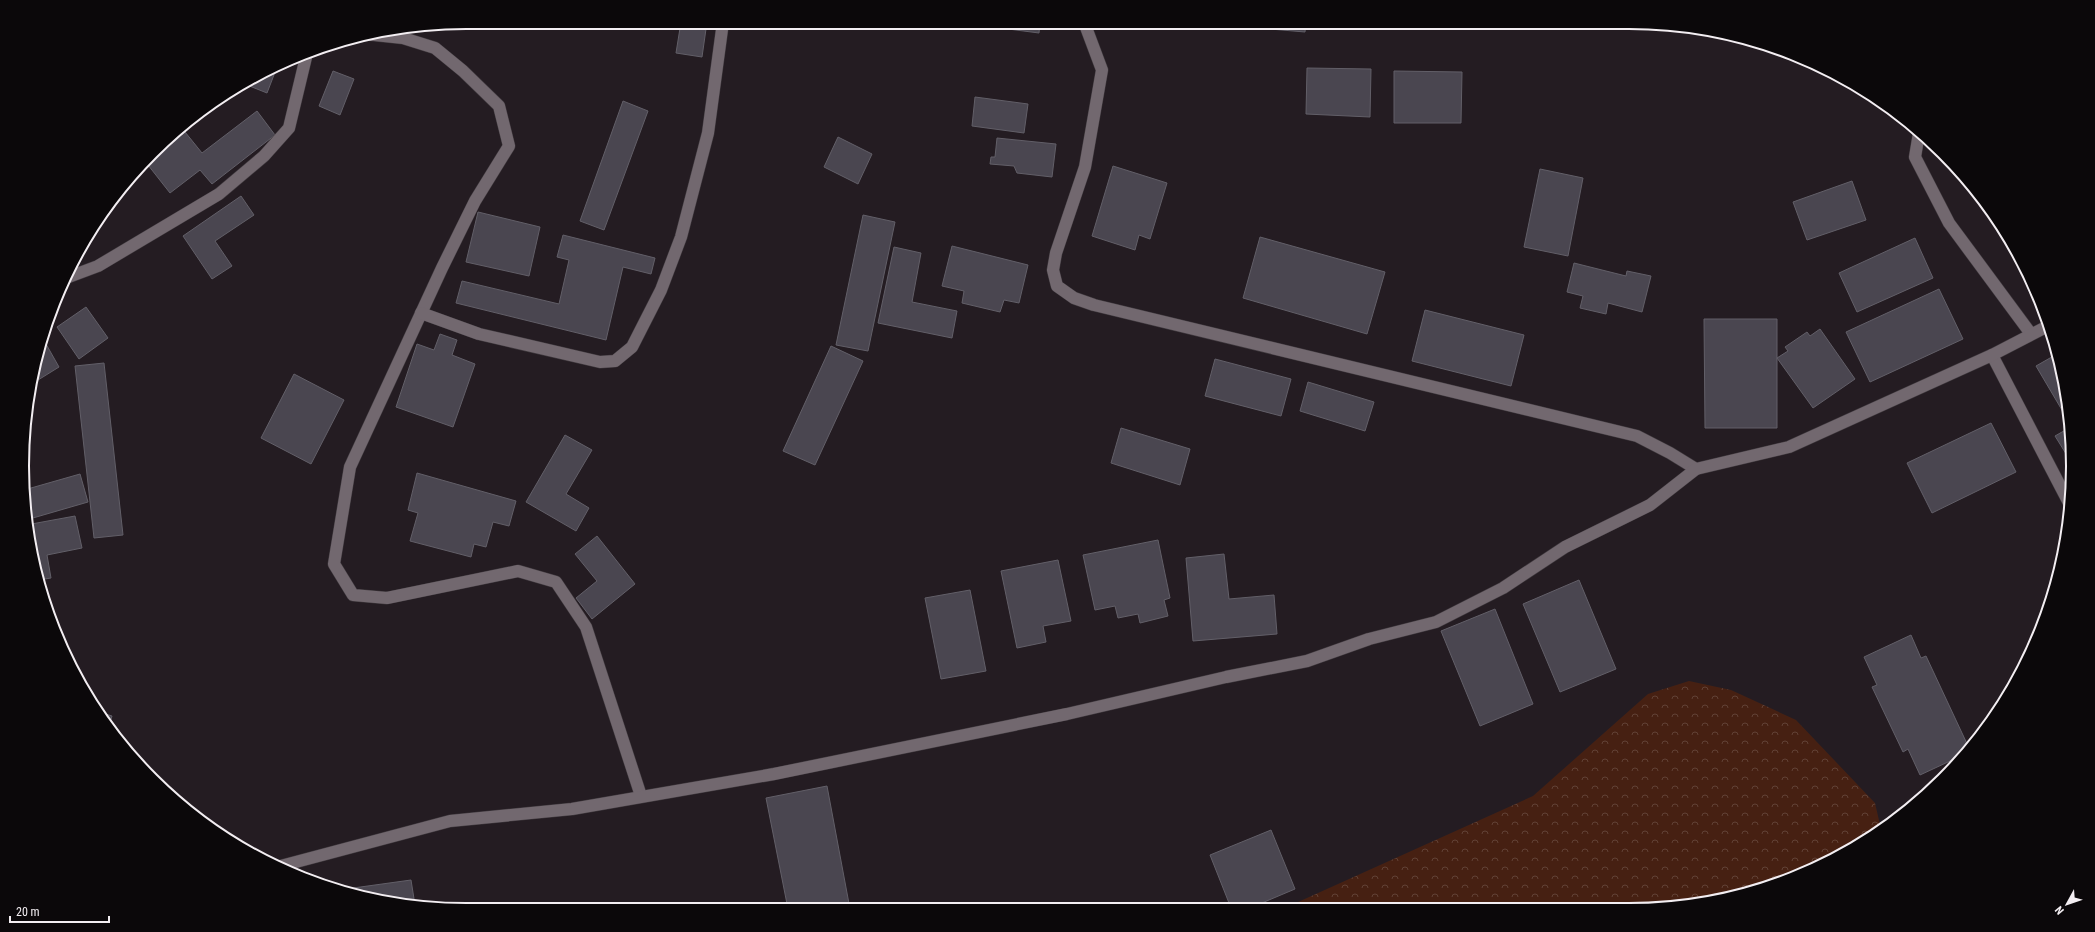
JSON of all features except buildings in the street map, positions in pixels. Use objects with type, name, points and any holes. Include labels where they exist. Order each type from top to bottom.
[{"type":"street","points":[[421,313],[479,334],[600,362],[615,362],[632,347],[661,290],[681,237],[708,133],[722,29]]},
{"type":"street","points":[[1087,29],[1102,70],[1085,167],[1056,253],[1053,270],[1057,286],[1074,298],[1094,305],[1637,436],[1670,453],[1696,469]]},
{"type":"street","points":[[386,36],[403,38],[435,48],[464,71],[499,106],[509,146],[475,201],[421,313],[350,467],[334,564],[353,595],[387,598],[518,571],[556,582],[586,627],[641,796]]},
{"type":"street","points":[[73,275],[98,266],[219,194],[264,156],[289,128],[305,60]]},
{"type":"street","points":[[1919,139],[1915,157],[1950,223],[2031,334]]},
{"type":"street","points":[[287,864],[450,820],[572,809],[774,774],[1068,714],[1226,677],[1307,661],[1369,639],[1436,622],[1503,588],[1564,547],[1650,505],[1696,469],[1789,448],[1992,355],[2044,328]]},
{"type":"street","points":[[1992,355],[2065,495]]},
{"type":"green space","points":[[1689,681],[1731,690],[1796,720],[1875,803],[1880,824],[1848,844],[1796,870],[1742,888],[1714,895],[1686,899],[1629,903],[1296,903],[1533,796],[1648,694]]}]
